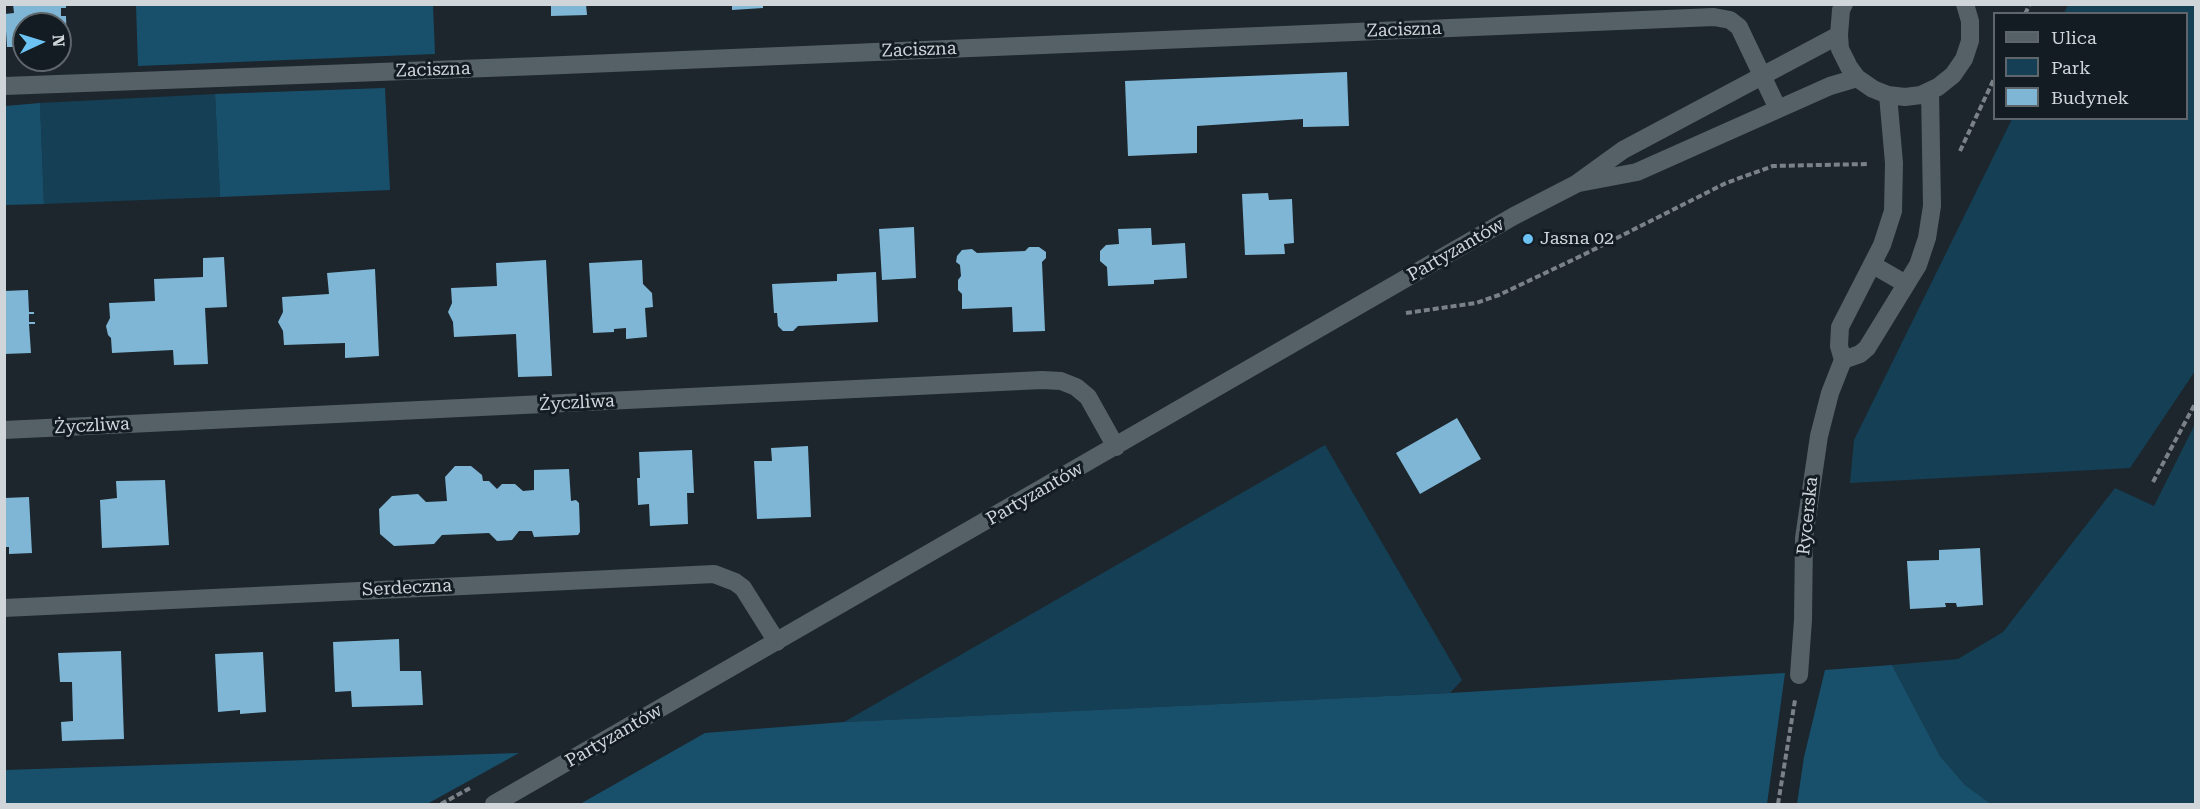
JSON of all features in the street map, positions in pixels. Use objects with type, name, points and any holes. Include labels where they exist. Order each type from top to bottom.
[{"type":"street","points":[[1844,4],[1840,17],[1840,49],[1857,78],[1873,89],[1888,95],[1905,97],[1938,87],[1953,75],[1964,59],[1970,40],[1970,21],[1965,5]]},
{"type":"street","name":"Zaciszna","points":[[4,86],[1714,17],[1730,20],[1739,27],[1778,109]]},
{"type":"street","name":"Partyzantów","points":[[494,804],[1514,216],[1576,184],[1623,150],[1839,34]]},
{"type":"street","name":"Partyzantów","points":[[1576,184],[1637,172],[1830,86],[1857,78]]},
{"type":"street","points":[[1843,360],[1860,354],[1867,348],[1918,265],[1927,238],[1932,206],[1930,91]]},
{"type":"street","name":"Rycerska","points":[[1799,675],[1803,620],[1804,538],[1812,479],[1830,393],[1843,360],[1839,346],[1840,327],[1873,265],[1893,211],[1894,163],[1888,95]]},
{"type":"street","points":[[1873,265],[1906,284]]},
{"type":"street","name":"Życzliwa","points":[[4,430],[1042,380],[1061,381],[1076,387],[1088,397],[1116,447]]},
{"type":"street","name":"Serdeczna","points":[[4,608],[714,574],[735,582],[742,588],[777,642]]},
{"type":"path","points":[[1956,159],[1993,83]]},
{"type":"path","points":[[1411,311],[1476,303],[1498,295],[1726,183],[1773,166],[1870,164]]},
{"type":"path","points":[[2153,482],[2196,402]]},
{"type":"path","points":[[1778,804],[1799,675]]},
{"type":"green space","points":[[2068,5],[2195,5],[2195,371],[2130,468],[1850,483],[1854,440],[2012,120],[2188,120],[2188,12],[2064,12]]},
{"type":"green space","points":[[215,94],[220,197],[44,204],[40,103]]},
{"type":"green space","points":[[2195,424],[2195,804],[1991,804],[1965,785],[1940,756],[1892,665],[1958,659],[2003,632],[2115,488],[2154,506]]},
{"type":"green space","points":[[1325,445],[1462,680],[1450,693],[844,722]]},
{"type":"shaded area","points":[[136,5],[433,5],[435,54],[138,66]]},
{"type":"shaded area","points":[[385,88],[390,190],[220,197],[215,94]]},
{"type":"shaded area","points":[[40,103],[44,204],[5,205],[5,106]]},
{"type":"shaded area","points":[[1892,665],[1940,756],[1965,785],[1991,804],[1797,804],[1804,757],[1825,670]]},
{"type":"shaded area","points":[[1785,673],[1767,804],[580,804],[705,733],[844,722],[1450,693]]},
{"type":"shaded area","points":[[519,753],[427,804],[5,804],[5,770]]},
{"type":"building","points":[[13,4],[66,4],[66,8],[61,8],[61,12],[14,12]]},
{"type":"building","points":[[551,4],[586,4],[587,15],[551,16]]},
{"type":"building","points":[[732,4],[763,4],[763,8],[732,10]]},
{"type":"building","points":[[12,13],[12,47],[7,47],[5,14]]},
{"type":"building","points":[[1347,72],[1349,126],[1303,127],[1303,119],[1197,126],[1197,153],[1128,156],[1125,81]]},
{"type":"building","points":[[1268,193],[1269,200],[1292,199],[1294,243],[1284,244],[1285,254],[1245,255],[1242,194]]},
{"type":"building","points":[[914,227],[916,278],[882,280],[879,229]]},
{"type":"building","points":[[1151,228],[1152,245],[1185,243],[1187,278],[1154,280],[1154,284],[1108,286],[1107,267],[1100,261],[1100,251],[1106,245],[1119,244],[1118,229]]},
{"type":"building","points":[[1029,247],[1039,247],[1046,252],[1046,258],[1042,262],[1045,331],[1013,332],[1012,307],[962,309],[962,294],[958,290],[958,280],[961,276],[960,265],[956,262],[962,250],[972,249],[977,253],[1025,251]]},
{"type":"building","points":[[224,257],[227,307],[205,308],[208,364],[174,365],[173,350],[112,353],[111,338],[106,326],[110,318],[109,303],[155,301],[154,279],[203,277],[203,258]]},
{"type":"building","points":[[546,260],[552,376],[518,377],[516,334],[454,337],[453,322],[448,312],[452,303],[451,288],[497,286],[496,263]]},
{"type":"building","points":[[642,260],[643,284],[652,293],[653,307],[645,308],[647,337],[626,339],[626,328],[614,329],[614,332],[593,333],[589,263]]},
{"type":"building","points":[[375,269],[379,356],[345,358],[345,343],[284,345],[283,331],[278,322],[283,312],[282,297],[329,294],[327,273]]},
{"type":"building","points":[[876,272],[878,322],[798,326],[793,331],[783,331],[778,326],[777,313],[774,313],[772,284],[837,281],[837,274]]},
{"type":"building","points":[[28,290],[29,312],[34,312],[34,314],[29,314],[29,322],[35,322],[35,324],[29,324],[31,353],[4,354],[4,291]]},
{"type":"building","points":[[1457,418],[1481,459],[1420,494],[1396,453]]},
{"type":"building","points":[[808,446],[811,517],[757,519],[754,461],[772,461],[771,448]]},
{"type":"building","points":[[692,450],[694,493],[687,493],[688,524],[650,526],[649,504],[638,505],[639,452]]},
{"type":"building","points":[[455,466],[471,466],[482,475],[483,481],[489,481],[497,489],[502,484],[515,484],[523,491],[534,490],[534,470],[569,469],[571,501],[576,500],[579,503],[580,532],[578,535],[534,537],[532,531],[519,531],[512,540],[497,541],[489,533],[442,535],[434,544],[394,546],[380,534],[379,509],[392,496],[418,494],[426,502],[447,501],[445,477]]},
{"type":"building","points":[[165,480],[169,545],[102,548],[100,500],[117,498],[116,481]]},
{"type":"building","points":[[29,497],[32,553],[9,554],[9,547],[4,547],[4,498]]},
{"type":"building","points":[[1980,548],[1983,605],[1957,607],[1956,603],[1945,603],[1946,607],[1910,609],[1907,561],[1939,560],[1939,550]]},
{"type":"building","points":[[399,639],[400,671],[421,671],[423,705],[352,707],[351,691],[335,692],[333,642]]},
{"type":"building","points":[[121,651],[124,739],[62,741],[61,722],[73,721],[72,682],[60,682],[58,653]]},
{"type":"building","points":[[263,652],[266,712],[240,714],[240,710],[218,712],[215,654]]},
{"type":"place","name":"Jasna 02","points":[[1528,239]]}]
